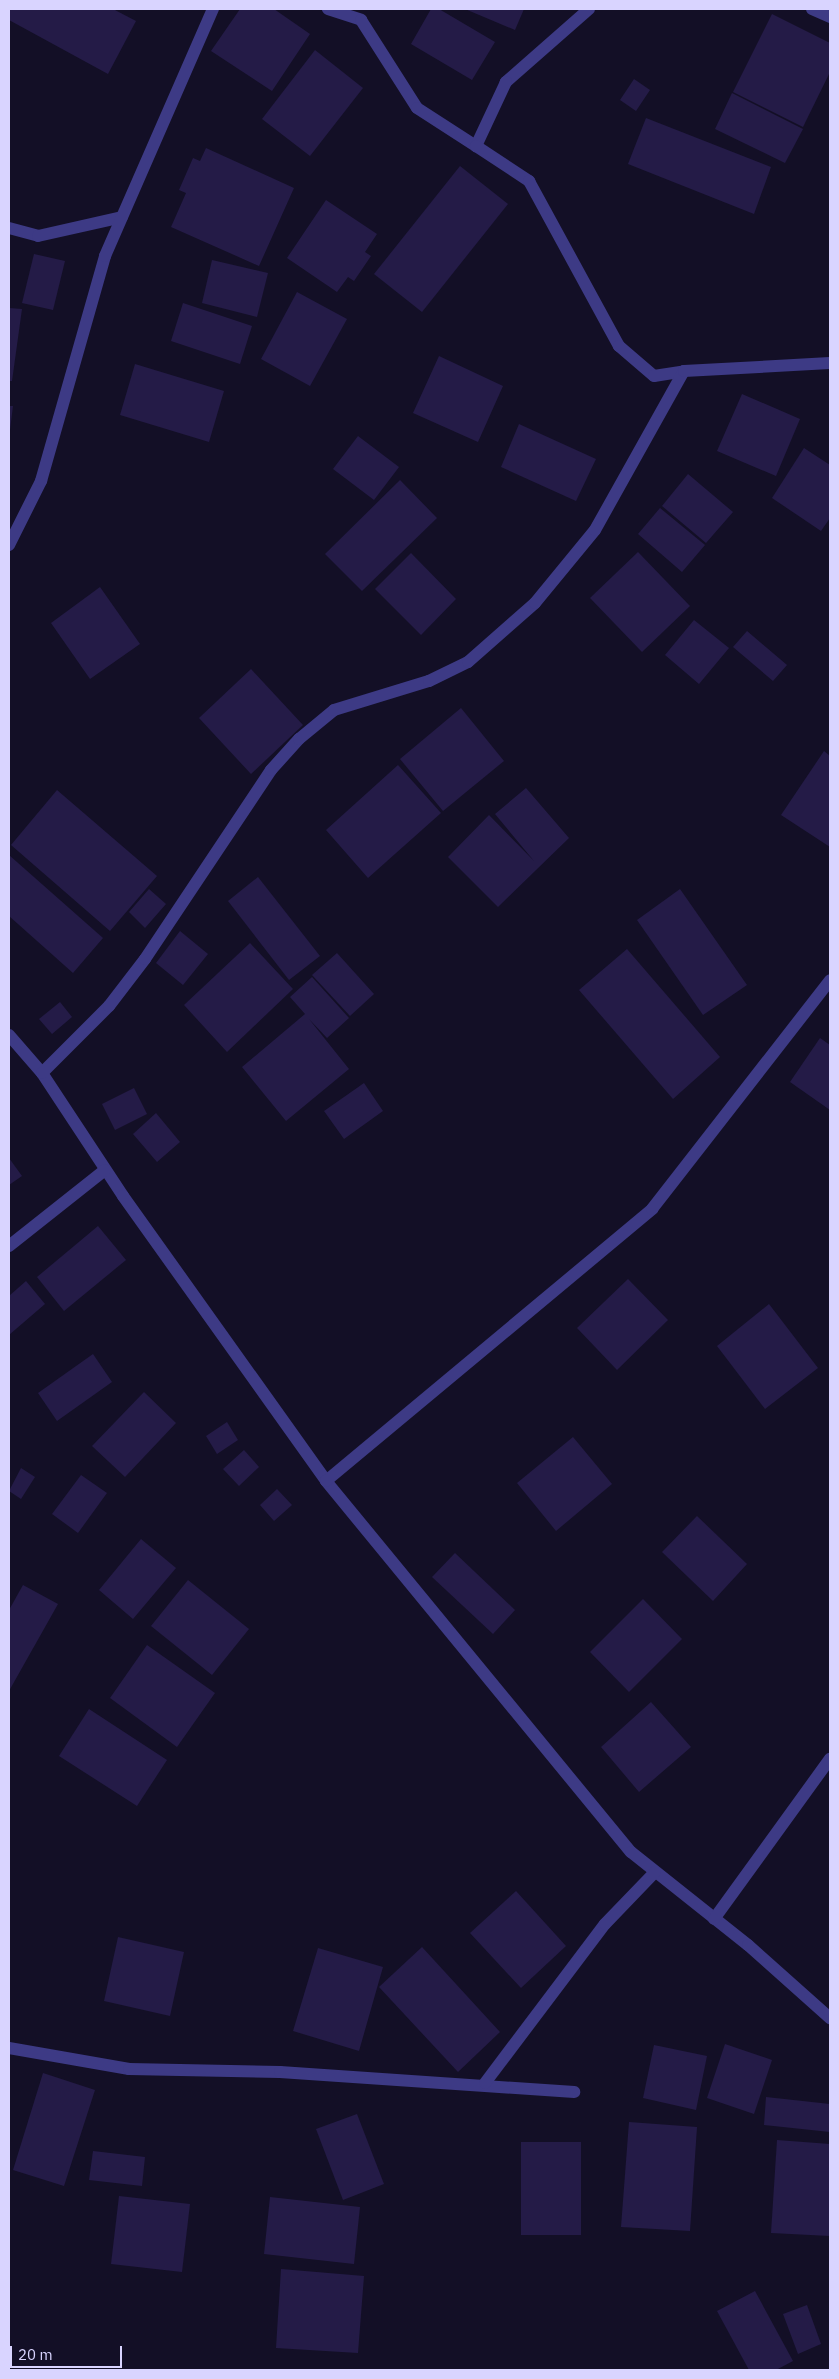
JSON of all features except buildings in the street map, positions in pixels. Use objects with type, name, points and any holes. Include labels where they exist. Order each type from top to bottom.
[{"type":"street","points":[[9,545],[40,481],[106,256],[214,9]]},
{"type":"street","points":[[328,9],[361,20],[417,108],[529,181],[618,346],[654,376],[684,371],[830,363]]},
{"type":"street","points":[[476,146],[506,82],[589,9]]},
{"type":"street","points":[[812,9],[830,17]]},
{"type":"street","points":[[9,228],[38,236],[122,217]]},
{"type":"street","points":[[42,1073],[109,1006],[139,967],[271,770],[299,739],[334,710],[429,681],[468,662],[535,602],[595,530],[684,371]]},
{"type":"street","points":[[326,1481],[652,1209],[830,980]]},
{"type":"street","points":[[9,1035],[42,1073],[106,1170],[326,1481],[630,1852],[714,1919],[830,2018]]},
{"type":"street","points":[[9,1246],[106,1170]]},
{"type":"street","points":[[714,1919],[830,1759]]},
{"type":"street","points":[[485,2083],[605,1924],[655,1872]]},
{"type":"street","points":[[9,2048],[129,2069],[280,2072],[393,2082],[485,2083],[574,2092]]}]
